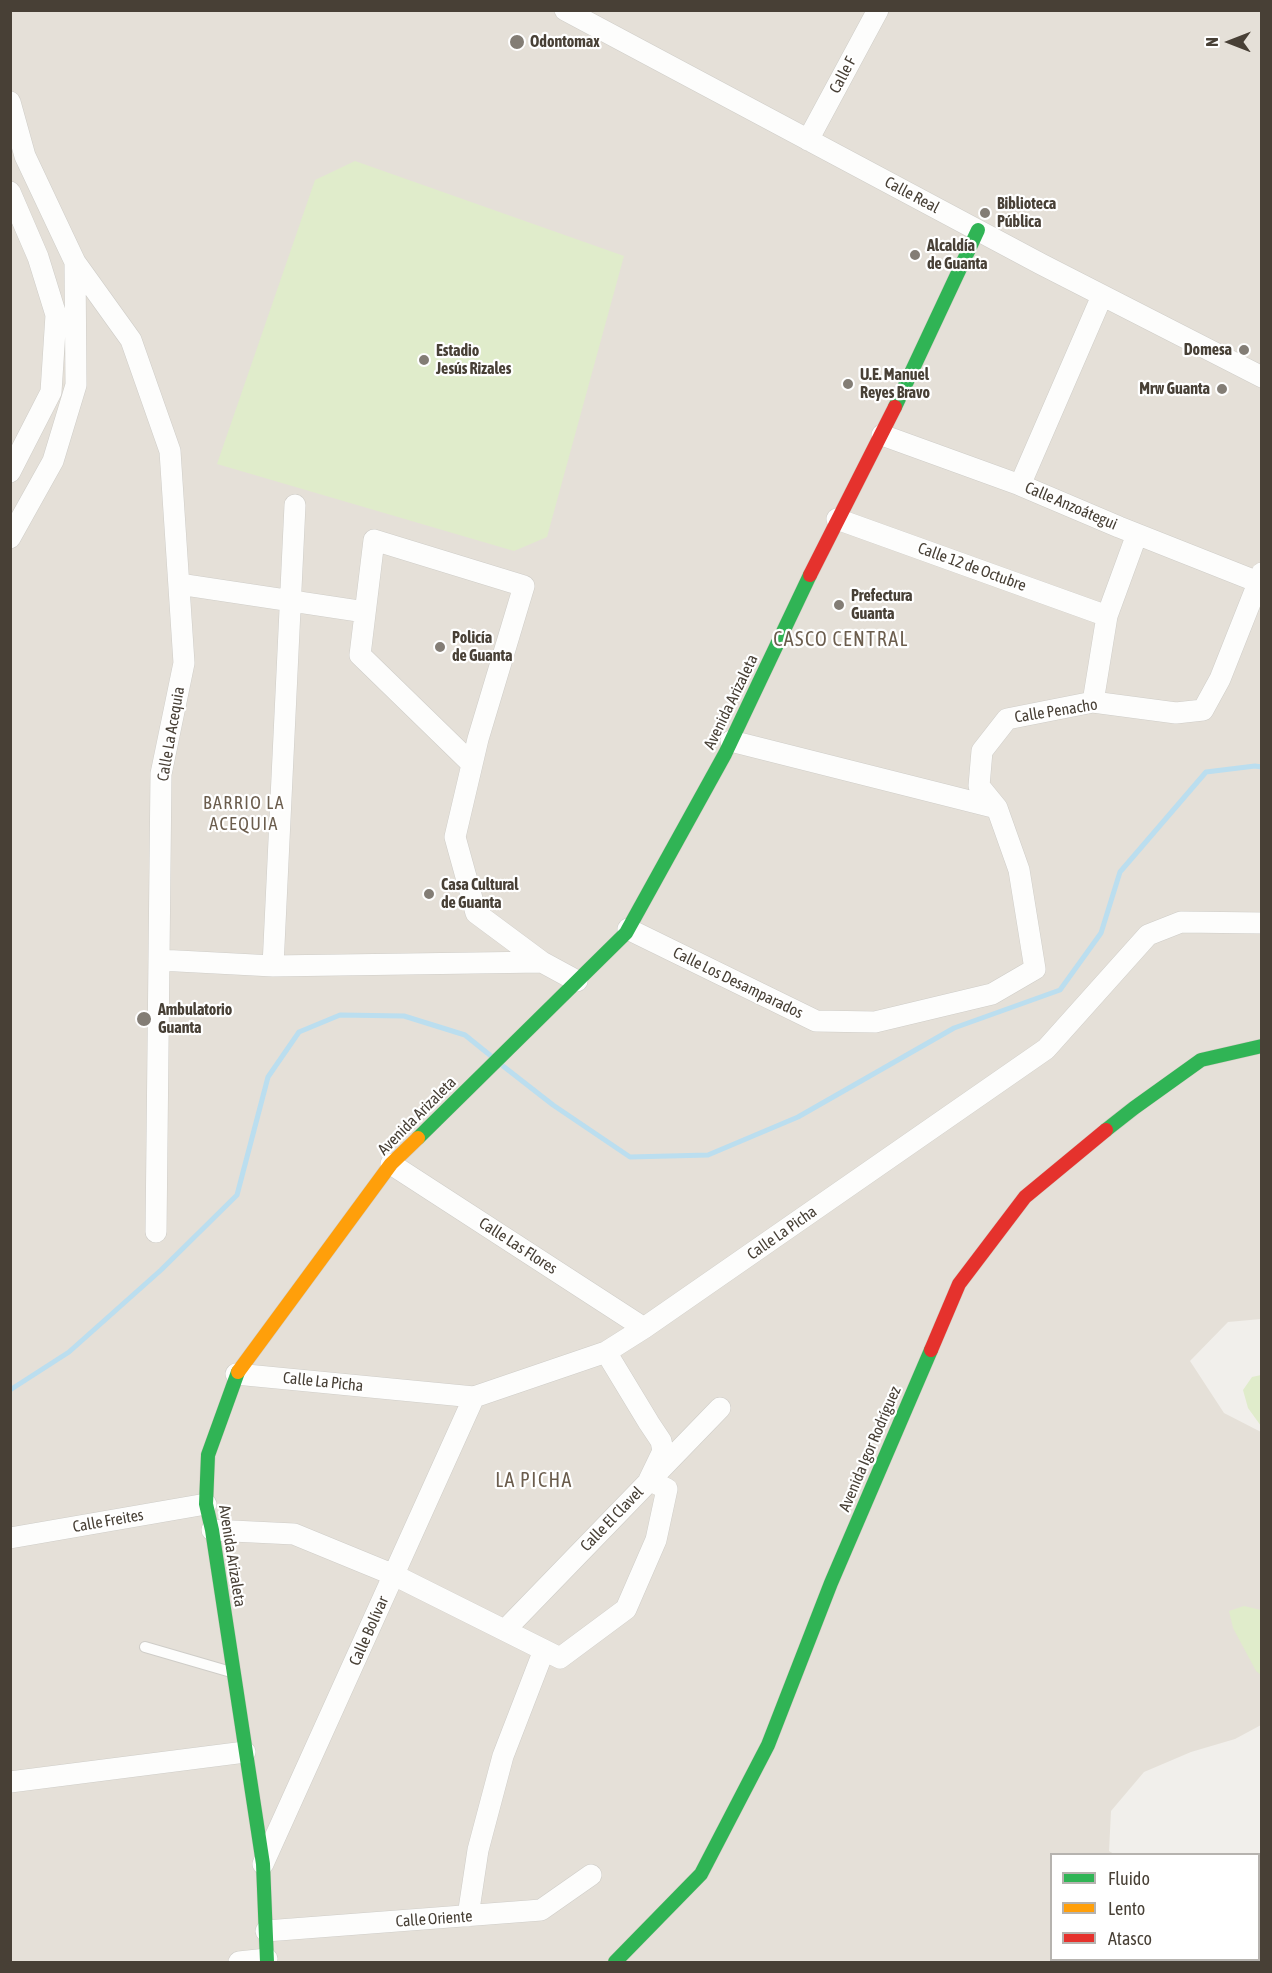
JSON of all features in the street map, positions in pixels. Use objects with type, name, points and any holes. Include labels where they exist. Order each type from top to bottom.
[{"type":"main road","name":"Avenida Arizaleta","points":[[267,1960],[263,1864],[212,1530],[206,1504],[208,1455],[237,1374],[391,1164],[531,1028],[628,929],[731,741],[837,519],[882,435],[978,230]]},
{"type":"main road","name":"Avenida Igor Rodríguez","points":[[615,1962],[701,1874],[768,1745],[831,1583],[959,1284],[1025,1197],[1134,1108],[1201,1060],[1262,1046]]},
{"type":"street","name":"Calle Real","points":[[565,10],[1102,296],[1262,377]]},
{"type":"street","name":"Calle F","points":[[808,140],[878,10]]},
{"type":"street","points":[[10,102],[25,156],[75,262],[76,385],[53,461],[10,538]]},
{"type":"street","points":[[10,192],[38,257],[56,315],[51,392],[10,472]]},
{"type":"street","name":"Calle La Acequia","points":[[75,262],[131,340],[170,451],[184,663],[161,774],[156,1232]]},
{"type":"street","points":[[1020,485],[1102,296]]},
{"type":"street","name":"Calle Anzoátegui","points":[[882,435],[1020,485],[1137,534],[1260,577]]},
{"type":"street","points":[[273,966],[295,506]]},
{"type":"street","name":"Calle 12 de Octubre","points":[[837,519],[1107,616]]},
{"type":"street","points":[[1093,702],[1107,616],[1137,534]]},
{"type":"street","points":[[472,764],[360,655],[374,540],[525,586],[478,739],[455,837],[477,913],[542,962],[577,981]]},
{"type":"street","name":"Calle Penacho","points":[[997,808],[979,786],[982,751],[1007,719],[1093,702],[1176,713],[1203,710],[1220,679],[1260,577]]},
{"type":"street","points":[[179,584],[365,612]]},
{"type":"street","points":[[731,741],[997,808]]},
{"type":"street","name":"Calle Los Desamparados","points":[[628,929],[816,1021],[875,1022],[992,994],[1035,969],[1019,870],[997,808]]},
{"type":"street","name":"Calle La Picha","points":[[237,1374],[474,1397],[606,1352],[1047,1049],[1148,935],[1181,922],[1262,923]]},
{"type":"street","points":[[159,960],[273,966],[542,962]]},
{"type":"street","name":"Calle Las Flores","points":[[391,1164],[644,1328]]},
{"type":"street","points":[[212,1530],[294,1534],[394,1575],[560,1658],[626,1609],[656,1540],[667,1489],[649,1480],[663,1451],[661,1441],[606,1352]]},
{"type":"street","name":"Calle Bolívar","points":[[263,1864],[474,1397]]},
{"type":"street","name":"Calle El Clavel","points":[[505,1630],[720,1408]]},
{"type":"street","name":"Calle Freites","points":[[10,1538],[206,1504]]},
{"type":"street","points":[[468,1916],[478,1850],[503,1756],[544,1650]]},
{"type":"street","points":[[10,1782],[245,1752]]},
{"type":"street","name":"Calle Oriente","points":[[266,1931],[541,1911],[591,1875]]},
{"type":"street","points":[[239,1962],[267,1960]]},
{"type":"lane","points":[[145,1647],[233,1672]]},
{"type":"shaded area","points":[[11,11],[1261,11],[1261,1319],[1228,1322],[1190,1361],[1224,1413],[1261,1432],[1261,1725],[1235,1739],[1191,1752],[1144,1772],[1111,1811],[1109,1851],[1112,1853],[1050,1853],[1050,1961],[1238,1962],[11,1962]]},
{"type":"green space","name":"Estadio Jesús Rizales","points":[[355,161],[624,256],[547,537],[514,551],[217,464],[315,180]]},
{"type":"green space","points":[[1262,1375],[1261,1426],[1248,1408],[1243,1390],[1252,1377]]},
{"type":"green space","points":[[1244,1606],[1261,1610],[1261,1675],[1256,1671],[1233,1628],[1229,1611]]},
{"type":"green space","points":[[1260,1874],[1262,1874],[1261,1962],[1214,1961],[1260,1961]]},
{"type":"waterway","points":[[503,1066],[553,1105],[630,1157],[708,1155],[798,1117],[954,1028],[1060,990],[1101,933],[1120,872],[1206,772],[1262,767]]},
{"type":"waterway","points":[[10,1390],[69,1352],[161,1270],[237,1195],[268,1077],[299,1032],[340,1015],[404,1016],[465,1035],[491,1056]]},
{"type":"traffic: fast","points":[[895,407],[978,230]]},
{"type":"traffic: fast","points":[[418,1138],[626,933],[725,754],[810,575]]},
{"type":"traffic: fast","points":[[1106,1130],[1201,1060],[1262,1046]]},
{"type":"traffic: fast","points":[[615,1962],[701,1874],[768,1745],[831,1583],[931,1350]]},
{"type":"traffic: fast","points":[[238,1372],[208,1455],[206,1504],[212,1530],[263,1864],[267,1962]]},
{"type":"traffic: slow","points":[[238,1372],[391,1164],[418,1138]]},
{"type":"traffic: jam","points":[[810,575],[895,407]]},
{"type":"traffic: jam","points":[[931,1350],[959,1284],[1025,1197],[1106,1130]]},
{"type":"place","name":"Odontomax","points":[[517,42]]},
{"type":"place","name":"Biblioteca Pública","points":[[985,213]]},
{"type":"place","name":"Alcaldía de Guanta","points":[[915,255]]},
{"type":"place","name":"Domesa","points":[[1244,350]]},
{"type":"place","name":"Estadio Jesús Rizales","points":[[424,360]]},
{"type":"place","name":"U.E. Manuel Reyes Bravo","points":[[848,384]]},
{"type":"place","name":"Mrw Guanta","points":[[1222,389]]},
{"type":"place","name":"Prefectura Guanta","points":[[839,605]]},
{"type":"place","name":"Policía de Guanta","points":[[440,647]]},
{"type":"place","name":"Casa Cultural de Guanta","points":[[429,894]]},
{"type":"place","name":"Ambulatorio Guanta","points":[[144,1019]]},
{"type":"district","name":"CASCO CENTRAL","points":[[841,640]]},
{"type":"district","name":"BARRIO LA ACEQUIA","points":[[244,813]]},
{"type":"district","name":"LA PICHA","points":[[534,1481]]}]
